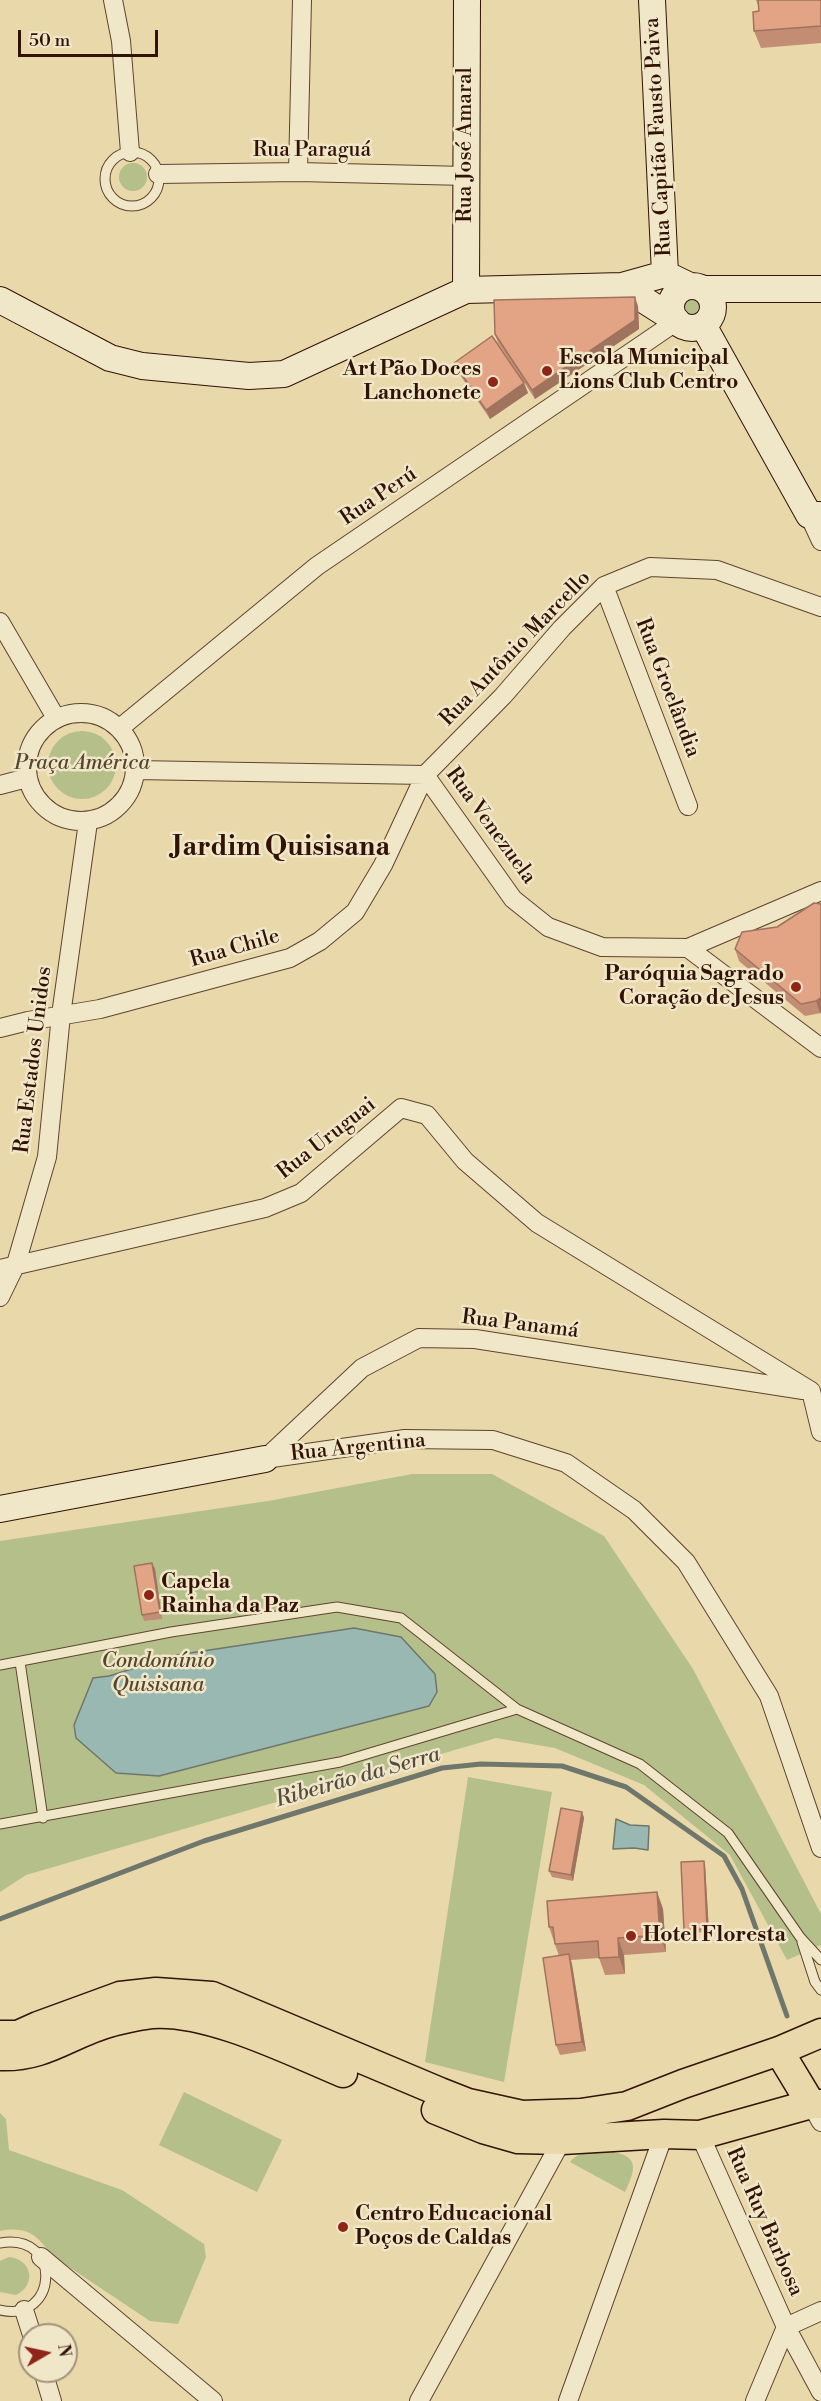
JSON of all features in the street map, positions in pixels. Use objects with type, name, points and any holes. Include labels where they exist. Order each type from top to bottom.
[{"type":"main road","points":[[0,2035],[18,2035],[120,1996],[167,1993],[212,1996],[468,2103],[522,2115],[581,2113],[627,2106],[821,2033]]},
{"type":"main road","points":[[0,2056],[17,2057],[45,2051],[74,2036],[111,2022],[153,2014],[181,2016],[223,2024],[483,2129],[518,2139],[561,2140],[700,2134],[817,2110],[778,2051]]},
{"type":"main road","points":[[664,2134],[683,2084]]},
{"type":"street","points":[[113,0],[121,41],[130,152]]},
{"type":"street","points":[[298,172],[302,0]]},
{"type":"street","name":"Rua José Amaral","points":[[466,290],[467,0]]},
{"type":"street","name":"Rua Capitão Fausto Paiva","points":[[652,0],[665,274]]},
{"type":"street","name":"Rua Paraguá","points":[[158,174],[298,172],[466,176]]},
{"type":"street","points":[[0,300],[110,358],[142,366],[249,376],[284,374],[466,290],[622,286],[665,274],[697,287],[712,298],[713,310],[708,321],[703,325],[690,328],[622,286]]},
{"type":"street","points":[[677,321],[671,309],[674,296],[684,287],[821,289]]},
{"type":"street","name":"Rua Perú","points":[[120,728],[317,566],[677,321]]},
{"type":"street","points":[[703,325],[815,515],[821,541]]},
{"type":"street","name":"Rua Antônio Marcello","points":[[425,775],[503,696],[562,628],[604,586],[650,567],[717,570],[821,608]]},
{"type":"street","name":"Rua Groelândia","points":[[604,586],[688,806]]},
{"type":"street","points":[[0,622],[56,718]]},
{"type":"street","points":[[72,712],[89,713],[106,718],[120,728],[129,740],[134,754],[135,770],[129,792],[115,810],[102,818],[88,822],[63,818],[42,806],[27,778],[27,760],[32,743],[42,729],[56,718],[72,712]]},
{"type":"street","name":"Rua Venezuela","points":[[135,770],[425,775],[513,899],[548,927],[602,947],[688,948]]},
{"type":"street","name":"Rua Chile","points":[[0,1028],[100,1009],[290,958],[320,940],[355,912],[383,865],[425,775]]},
{"type":"street","points":[[0,785],[27,778]]},
{"type":"street","name":"Rua Estados Unidos","points":[[0,1297],[8,1267],[47,1156],[62,1015],[88,822]]},
{"type":"street","points":[[821,891],[688,948],[821,1048]]},
{"type":"street","name":"Rua Uruguai","points":[[8,1267],[265,1208],[301,1193],[401,1108],[427,1115],[465,1161],[537,1223],[816,1390]]},
{"type":"street","name":"Rua Panamá","points":[[265,1459],[362,1368],[419,1338],[475,1339],[816,1390]]},
{"type":"street","points":[[816,1390],[821,1432]]},
{"type":"street","name":"Rua Argentina","points":[[0,1509],[265,1459],[405,1439],[493,1440],[566,1463],[634,1510],[686,1562],[769,1696],[821,1848]]},
{"type":"street","points":[[568,2401],[664,2134]]},
{"type":"street","name":"Rua Ruy Barbosa","points":[[700,2134],[786,2327],[821,2392]]},
{"type":"street","points":[[418,2401],[561,2140]]},
{"type":"street","points":[[41,2257],[213,2401]]},
{"type":"street","points":[[24,2310],[28,2323]]},
{"type":"street","points":[[755,2401],[786,2327],[821,2312]]},
{"type":"street","points":[[47,2383],[52,2401]]},
{"type":"lane","points":[[130,152],[145,155],[151,160],[158,174],[156,191],[142,203],[124,204],[116,200],[106,185],[108,167],[113,159],[130,152]]},
{"type":"lane","points":[[0,1665],[193,1628],[338,1607],[401,1618],[517,1709],[640,1764],[728,1833],[800,1937],[821,1960]]},
{"type":"lane","points":[[20,1662],[43,1818]]},
{"type":"lane","points":[[0,1824],[43,1818],[340,1762],[517,1709]]},
{"type":"lane","points":[[800,1937],[815,1982],[821,1990]]},
{"type":"lane","points":[[0,2242],[11,2241],[33,2248],[41,2257],[45,2267],[45,2288],[40,2297],[24,2310],[13,2312],[0,2310]]},
{"type":"green space","points":[[133,163],[143,167],[147,177],[143,187],[133,191],[123,187],[119,177],[123,167]]},
{"type":"green space","points":[[693,294],[702,298],[706,307],[702,316],[693,320],[684,316],[680,307],[684,298]]},
{"type":"green space","name":"Praça América","points":[[82,731],[95,734],[106,741],[113,752],[116,765],[113,778],[106,789],[95,796],[82,799],[69,796],[58,789],[51,778],[48,765],[51,752],[58,741],[69,734]]},
{"type":"green space","name":"Condomínio Quisisana","points":[[412,1474],[492,1474],[604,1536],[693,1669],[821,1914],[821,1945],[787,1960],[730,1855],[644,1785],[555,1748],[496,1738],[26,1875],[0,1892],[0,1541],[268,1501]]},
{"type":"green space","points":[[468,1777],[552,1792],[504,2082],[425,2062]]},
{"type":"green space","points":[[184,2092],[282,2140],[257,2192],[159,2145]]},
{"type":"green space","points":[[0,2113],[6,2119],[9,2150],[122,2190],[204,2244],[206,2257],[178,2324],[150,2321],[51,2255],[30,2233],[17,2230],[0,2231]]},
{"type":"green space","points":[[607,2151],[630,2159],[633,2169],[632,2176],[625,2192],[570,2162],[582,2154]]},
{"type":"green space","points":[[9,2257],[23,2262],[29,2273],[27,2285],[16,2295],[0,2292],[0,2261]]},
{"type":"water","points":[[354,1628],[401,1637],[435,1674],[437,1692],[429,1706],[159,1776],[116,1773],[76,1738],[74,1725],[93,1678],[109,1676],[177,1655]]},
{"type":"water","points":[[616,1819],[630,1825],[649,1826],[648,1850],[613,1849]]},
{"type":"building","points":[[758,0],[821,0],[821,26],[754,31],[753,12],[759,11]]},
{"type":"building","name":"Escola Municipal Lions Club Centro","points":[[635,297],[635,320],[532,390],[495,334],[494,300]]},
{"type":"building","name":"Art Pão Doces Lanchonete","points":[[492,336],[524,383],[486,410],[454,363]]},
{"type":"building","name":"Paróquia Sagrado Coração de Jesus","points":[[814,903],[821,904],[821,998],[801,1004],[735,949],[742,932],[777,927]]},
{"type":"building","name":"Capela Rainha da Paz","points":[[152,1563],[160,1612],[142,1615],[134,1566]]},
{"type":"building","points":[[561,1808],[582,1812],[571,1875],[549,1871]]},
{"type":"building","points":[[704,1861],[707,1929],[684,1930],[681,1862]]},
{"type":"building","points":[[657,1892],[660,1935],[618,1938],[619,1957],[599,1958],[598,1941],[555,1944],[553,1927],[549,1927],[547,1901]]},
{"type":"building","points":[[569,1954],[582,2042],[556,2045],[543,1958]]},
{"type":"waterway","name":"Ribeirão da Serra","points":[[0,1919],[204,1841],[442,1768],[481,1764],[562,1766],[626,1787],[724,1856],[742,1889],[787,2016]]},
{"type":"place","name":"Escola Municipal Lions Club Centro","points":[[547,371]]},
{"type":"place","name":"Art Pão Doces Lanchonete","points":[[493,382]]},
{"type":"place","name":"Paróquia Sagrado Coração de Jesus","points":[[796,987]]},
{"type":"place","name":"Capela Rainha da Paz","points":[[149,1595]]},
{"type":"place","name":"Hotel Floresta","points":[[631,1936]]},
{"type":"place","name":"Centro Educacional Poços de Caldas","points":[[343,2227]]},
{"type":"district","name":"Jardim Quisisana","points":[[281,849]]}]
